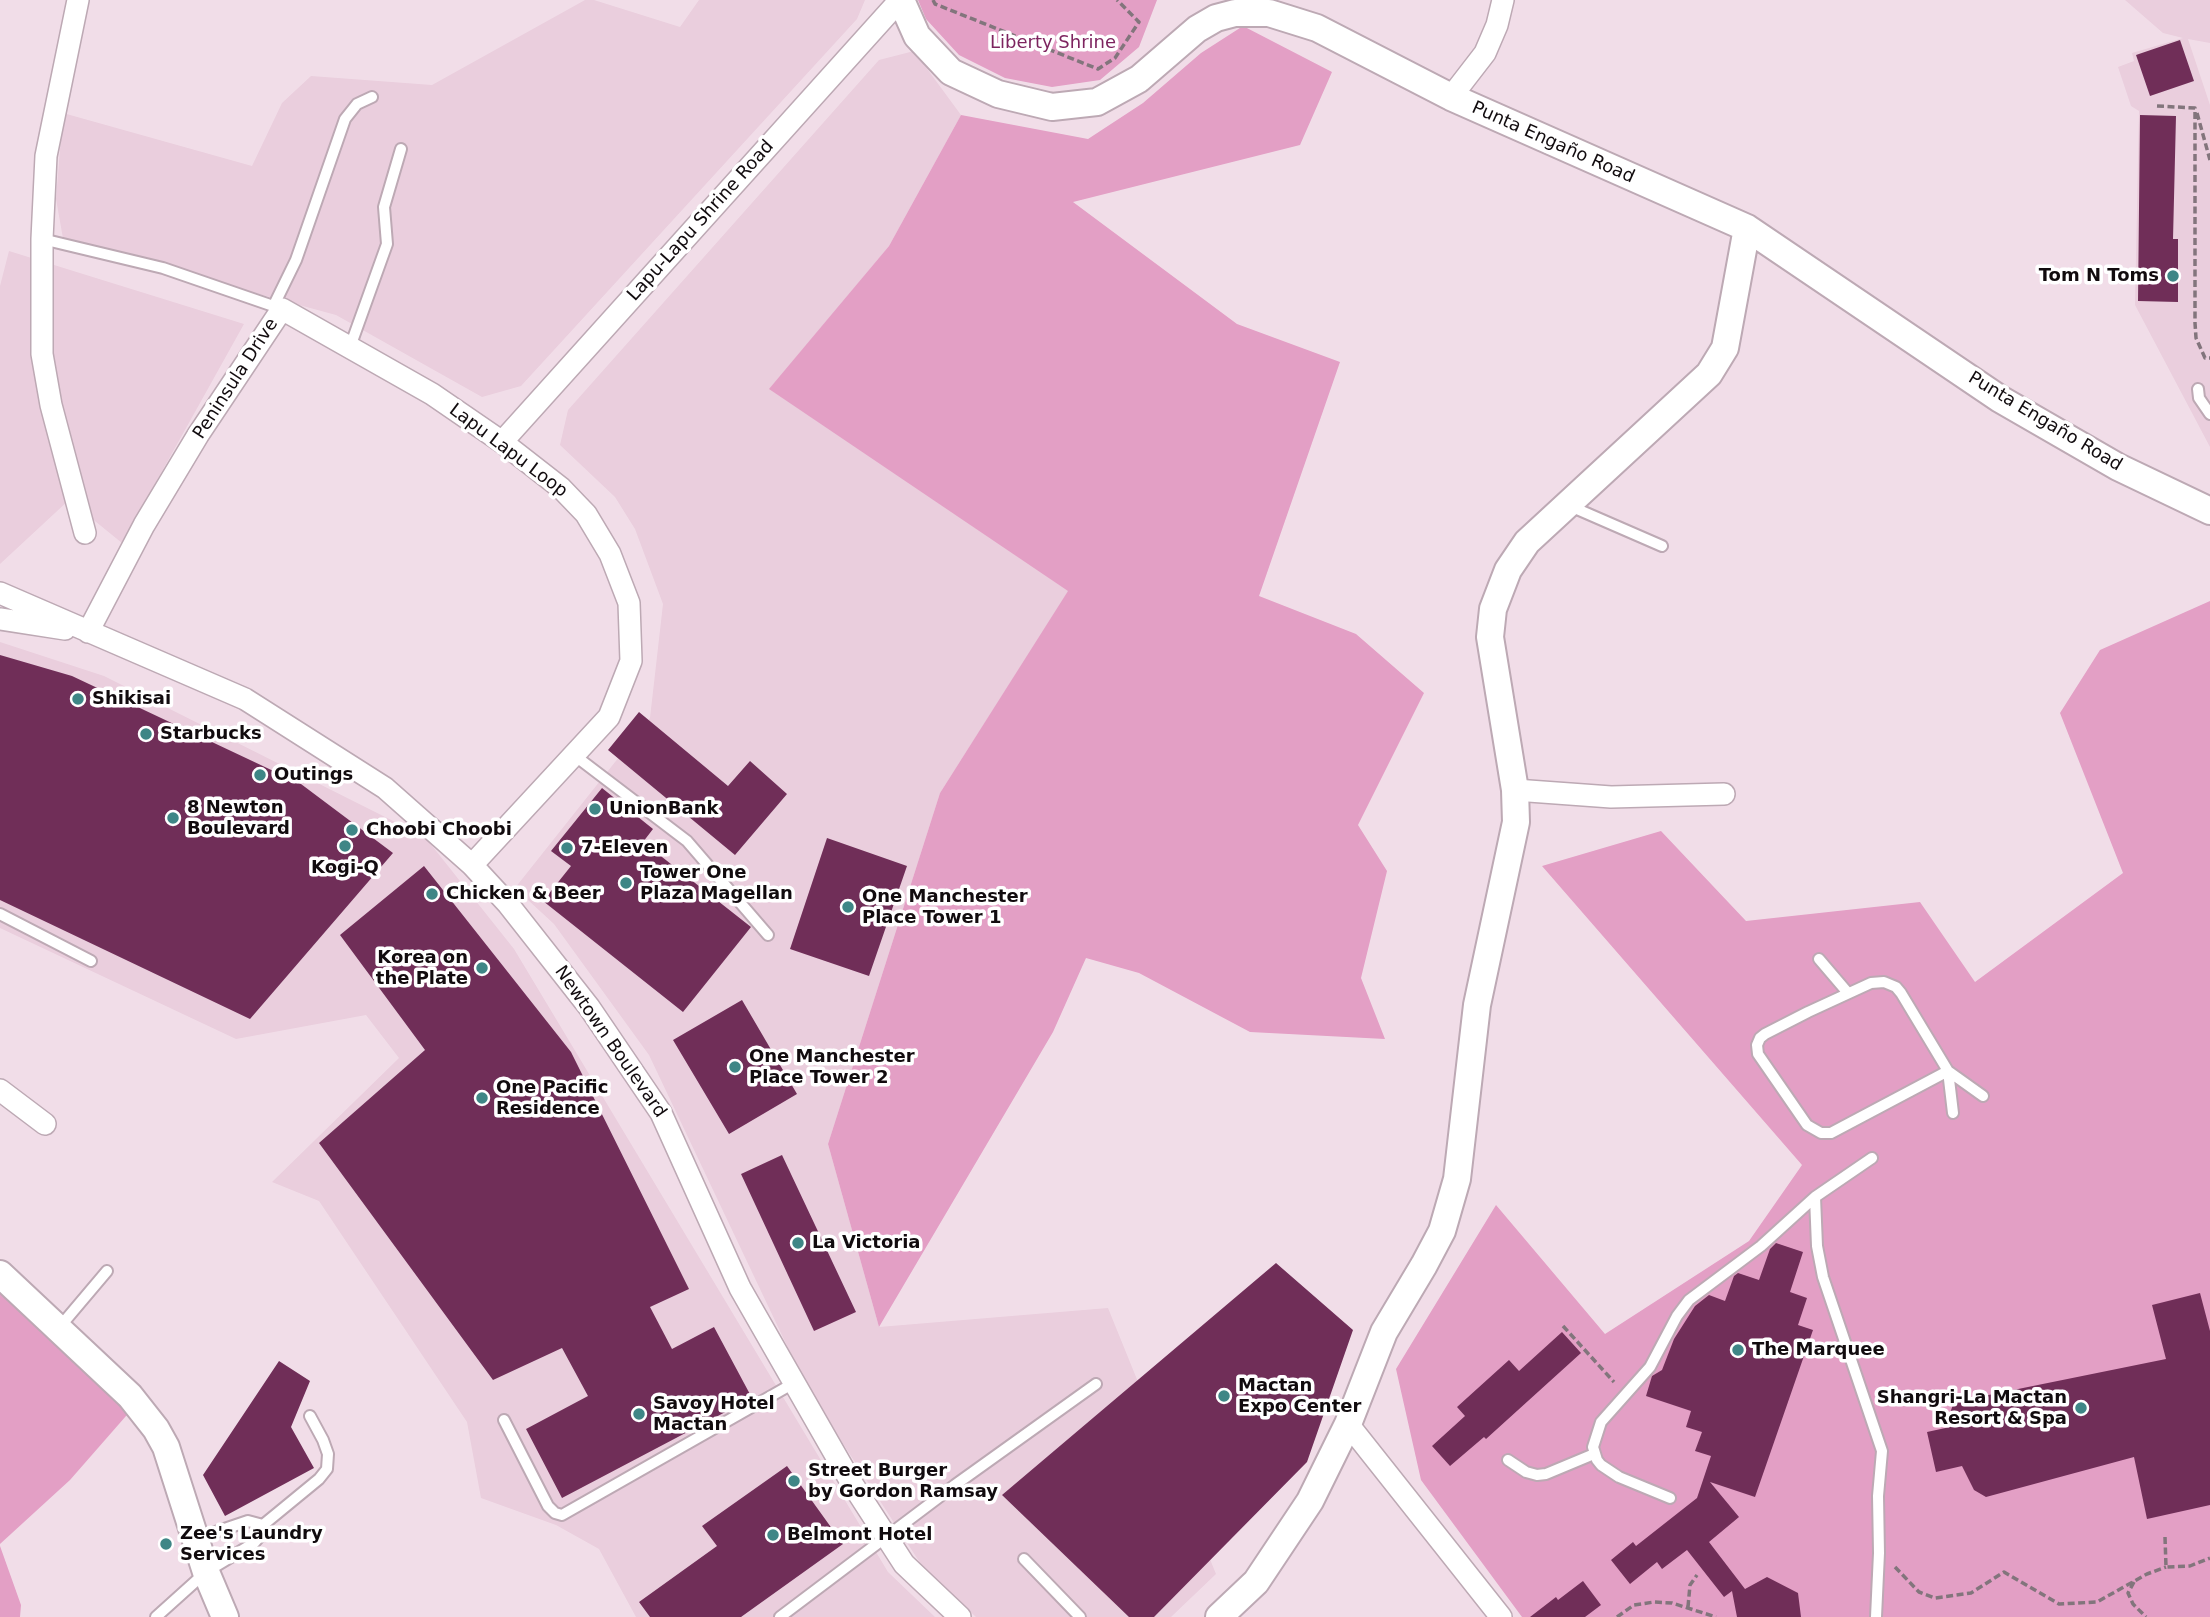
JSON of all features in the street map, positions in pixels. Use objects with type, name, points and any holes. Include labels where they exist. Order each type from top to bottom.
[{"type":"street","points":[[78,0],[46,156],[42,239],[42,354],[51,405],[85,533]]},
{"type":"street","name":"Punta Engaño Road","points":[[901,0],[917,36],[951,72],[998,94],[1052,107],[1097,102],[1139,79],[1214,14],[1269,13],[1317,28],[1451,97],[1747,228],[2000,399],[2118,467],[2210,511]]},
{"type":"street","name":"Lapu-Lapu Shrine Road","points":[[502,442],[901,0]]},
{"type":"street","points":[[1451,97],[1485,53],[1503,0]]},
{"type":"street","points":[[1219,1617],[1256,1582],[1310,1501],[1348,1424],[1384,1332],[1442,1231],[1457,1179],[1477,1004],[1516,822],[1515,790],[1490,637],[1493,609],[1507,570],[1527,542],[1709,374],[1725,348],[1747,228]]},
{"type":"street","name":"Lapu Lapu Loop","points":[[278,307],[432,394],[502,442],[561,488],[586,514],[610,554],[629,603],[631,661],[609,718],[472,865]]},
{"type":"street","name":"Peninsula Drive","points":[[88,632],[144,525],[278,307]]},
{"type":"street","name":"Newtown Boulevard","points":[[0,593],[245,699],[385,788],[472,865],[508,904],[589,1007],[661,1113],[740,1288],[851,1482],[904,1564],[960,1617]]},
{"type":"street","name":"Newtown Boulevard","points":[[0,619],[88,632]]},
{"type":"street","points":[[1515,790],[1611,797],[1724,794]]},
{"type":"street","points":[[0,1090],[45,1124]]},
{"type":"street","points":[[0,1274],[130,1396],[156,1429],[166,1447],[206,1572],[225,1617]]},
{"type":"street","points":[[1348,1424],[1501,1617]]},
{"type":"lane","points":[[278,307],[345,119],[356,104],[372,97]]},
{"type":"lane","points":[[350,347],[387,244],[384,206],[401,149]]},
{"type":"lane","name":"Peninsula Drive","points":[[42,239],[163,268],[278,307]]},
{"type":"lane","points":[[2198,389],[2199,398],[2210,414]]},
{"type":"lane","points":[[1568,505],[1662,547]]},
{"type":"lane","points":[[574,755],[687,841],[768,935]]},
{"type":"lane","points":[[0,914],[91,961]]},
{"type":"lane","points":[[1819,959],[1848,993]]},
{"type":"lane","points":[[1948,1071],[1831,1133],[1821,1133],[1811,1128],[1758,1054],[1757,1045],[1765,1034],[1848,993],[1878,982],[1896,987],[1948,1071],[1983,1096]]},
{"type":"lane","points":[[1948,1071],[1953,1113]]},
{"type":"lane","points":[[1670,1498],[1606,1470],[1594,1454],[1594,1440],[1601,1422],[1655,1360],[1677,1316],[1689,1300],[1761,1246],[1815,1197],[1872,1158]]},
{"type":"lane","points":[[1815,1197],[1817,1246],[1823,1277],[1880,1443],[1882,1462],[1878,1496],[1876,1617]]},
{"type":"lane","points":[[58,1329],[107,1271]]},
{"type":"lane","points":[[504,1420],[548,1506],[555,1513],[562,1515],[794,1383]]},
{"type":"lane","points":[[780,1617],[1096,1384]]},
{"type":"lane","points":[[156,1617],[206,1572],[254,1543],[261,1535],[263,1525],[319,1479],[327,1469],[328,1454],[310,1416]]},
{"type":"lane","points":[[1508,1461],[1526,1472],[1542,1475],[1594,1454]]},
{"type":"lane","points":[[195,1539],[248,1521],[263,1525]]},
{"type":"lane","points":[[1024,1559],[1080,1617]]},
{"type":"path","points":[[933,0],[934,4],[1098,69],[1115,58],[1139,22],[1117,0]]},
{"type":"path","points":[[2157,106],[2195,108]]},
{"type":"path","points":[[2195,108],[2210,160]]},
{"type":"path","points":[[2195,108],[2195,323],[2196,338],[2205,358],[2210,358]]},
{"type":"path","points":[[1563,1326],[1625,1394]]},
{"type":"path","points":[[2165,1537],[2166,1567]]},
{"type":"path","points":[[1879,1553],[1919,1592],[1935,1598],[1971,1593],[2004,1572],[2059,1604],[2097,1602],[2166,1567],[2190,1566],[2210,1558]]},
{"type":"path","points":[[1688,1607],[1690,1585],[1697,1575]]},
{"type":"path","points":[[2136,1580],[2128,1593],[2133,1604],[2146,1617]]},
{"type":"path","points":[[1617,1617],[1634,1605],[1654,1602],[1672,1603],[1716,1617]]},
{"type":"shaded area","points":[[585,0],[594,0],[680,27],[699,0],[865,0],[857,19],[521,386],[482,397],[336,315],[64,244],[56,199],[63,113],[252,166],[282,103],[311,76],[432,85]]},
{"type":"shaded area","points":[[2125,0],[2210,0],[2210,43],[2188,39],[2210,105],[2210,447],[2135,305],[2139,111],[2131,106],[2118,67],[2134,61],[2132,53],[2183,38],[2163,33]]},
{"type":"shaded area","points":[[914,51],[961,115],[889,246],[770,389],[1069,591],[940,793],[828,1144],[879,1327],[1108,1308],[1216,1574],[1171,1617],[976,1617],[924,1569],[807,1388],[649,1055],[554,924],[515,888],[650,718],[663,604],[635,529],[615,497],[560,445],[568,410],[879,60]]},
{"type":"shaded area","points":[[9,251],[244,324],[122,543],[69,500],[0,564],[0,286]]},
{"type":"shaded area","points":[[0,642],[104,676],[425,837],[514,949],[888,1572],[935,1617],[636,1617],[599,1549],[556,1525],[481,1498],[467,1422],[319,1201],[272,1182],[399,1058],[366,1015],[236,1039],[0,928]]},
{"type":"green space","name":"Liberty Shrine","points":[[918,0],[1157,0],[1139,47],[1100,80],[1052,87],[1005,78],[959,55],[926,19]]},
{"type":"green space","points":[[1243,26],[1332,72],[1300,145],[1073,202],[1237,324],[1340,362],[1259,596],[1356,634],[1424,693],[1358,825],[1387,871],[1361,978],[1385,1039],[1250,1032],[1139,973],[1086,958],[1053,1032],[879,1327],[828,1144],[940,793],[1068,591],[769,389],[889,246],[961,115],[1088,139],[1143,103],[1201,53]]},
{"type":"green space","points":[[2210,601],[2210,1617],[1522,1617],[1421,1480],[1396,1369],[1496,1205],[1605,1334],[1749,1241],[1802,1165],[1542,866],[1661,831],[1746,921],[1920,902],[1975,982],[2123,873],[2060,713],[2100,650]]},
{"type":"green space","points":[[0,1287],[133,1408],[70,1480],[0,1544]]},
{"type":"green space","points":[[0,1546],[21,1605],[20,1617],[0,1617]]},
{"type":"building","points":[[2180,40],[2194,81],[2150,96],[2136,55]]},
{"type":"building","points":[[2140,115],[2176,116],[2173,239],[2178,239],[2178,302],[2138,301]]},
{"type":"building","name":"8 Newton Boulevard","points":[[0,655],[72,676],[301,784],[393,853],[250,1019],[0,900]]},
{"type":"building","points":[[639,712],[728,786],[750,761],[787,794],[735,855],[608,750]]},
{"type":"building","name":"Tower One Plaza Magellan","points":[[602,788],[653,829],[643,842],[751,927],[683,1012],[543,901],[571,866],[551,851]]},
{"type":"building","name":"One Manchester Place Tower 1","points":[[827,838],[907,866],[869,976],[790,949]]},
{"type":"building","name":"One Pacific Residence","points":[[424,866],[571,1052],[689,1289],[650,1307],[672,1349],[714,1327],[752,1398],[562,1498],[526,1429],[588,1396],[562,1348],[493,1380],[319,1143],[425,1050],[340,935]]},
{"type":"building","name":"One Manchester Place Tower 2","points":[[742,1000],[797,1094],[729,1134],[673,1040]]},
{"type":"building","name":"La Victoria","points":[[782,1155],[856,1312],[814,1331],[741,1174]]},
{"type":"building","name":"The Marquee","points":[[1776,1243],[1803,1252],[1790,1292],[1807,1298],[1798,1325],[1813,1330],[1755,1497],[1710,1482],[1739,1517],[1709,1542],[1745,1589],[1767,1577],[1798,1593],[1801,1617],[1737,1617],[1732,1591],[1724,1597],[1687,1550],[1662,1569],[1657,1562],[1630,1584],[1611,1560],[1633,1542],[1636,1546],[1697,1498],[1711,1456],[1695,1451],[1702,1432],[1686,1427],[1691,1411],[1646,1396],[1652,1376],[1662,1370],[1674,1339],[1695,1306],[1709,1295],[1725,1301],[1734,1276],[1738,1273],[1759,1280],[1770,1249]]},
{"type":"building","name":"Mactan Expo Center","points":[[1276,1263],[1353,1330],[1307,1462],[1154,1617],[1129,1617],[1002,1495]]},
{"type":"building","name":"Shangri-La Mactan Resort & Spa","points":[[2200,1293],[2210,1331],[2210,1505],[2147,1519],[2134,1457],[1986,1497],[1974,1490],[1962,1466],[1936,1472],[1927,1432],[1950,1427],[1950,1413],[1954,1402],[2166,1359],[2152,1305]]},
{"type":"building","points":[[1562,1332],[1581,1353],[1486,1439],[1484,1437],[1450,1466],[1432,1446],[1465,1416],[1457,1407],[1509,1360],[1519,1371]]},
{"type":"building","points":[[279,1361],[310,1381],[291,1427],[314,1468],[225,1516],[203,1475]]},
{"type":"building","name":"Belmont Hotel","points":[[787,1466],[843,1544],[741,1617],[650,1617],[639,1602],[717,1546],[702,1526]]},
{"type":"building","points":[[1583,1581],[1601,1605],[1585,1617],[1530,1617],[1556,1597],[1558,1600]]},
{"type":"place","name":"Tom N Toms","points":[[2173,276]]},
{"type":"place","name":"Shikisai","points":[[78,699]]},
{"type":"place","name":"Starbucks","points":[[146,734]]},
{"type":"place","name":"Outings","points":[[260,775]]},
{"type":"place","name":"UnionBank","points":[[595,809]]},
{"type":"place","name":"8 Newton Boulevard","points":[[173,818]]},
{"type":"place","name":"Choobi Choobi","points":[[352,830]]},
{"type":"place","name":"Kogi-Q","points":[[345,846]]},
{"type":"place","name":"7-Eleven","points":[[567,848]]},
{"type":"place","name":"Tower One Plaza Magellan","points":[[626,883]]},
{"type":"place","name":"Chicken & Beer","points":[[432,894]]},
{"type":"place","name":"One Manchester Place Tower 1","points":[[848,907]]},
{"type":"place","name":"Korea on the Plate","points":[[482,968]]},
{"type":"place","name":"One Manchester Place Tower 2","points":[[735,1067]]},
{"type":"place","name":"One Pacific Residence","points":[[482,1098]]},
{"type":"place","name":"La Victoria","points":[[798,1243]]},
{"type":"place","name":"The Marquee","points":[[1738,1350]]},
{"type":"place","name":"Mactan Expo Center","points":[[1224,1396]]},
{"type":"place","name":"Shangri-La Mactan Resort & Spa","points":[[2081,1408]]},
{"type":"place","name":"Savoy Hotel Mactan","points":[[639,1414]]},
{"type":"place","name":"Street Burger by Gordon Ramsay","points":[[794,1481]]},
{"type":"place","name":"Belmont Hotel","points":[[773,1535]]},
{"type":"place","name":"Zee's Laundry Services","points":[[166,1544]]}]
